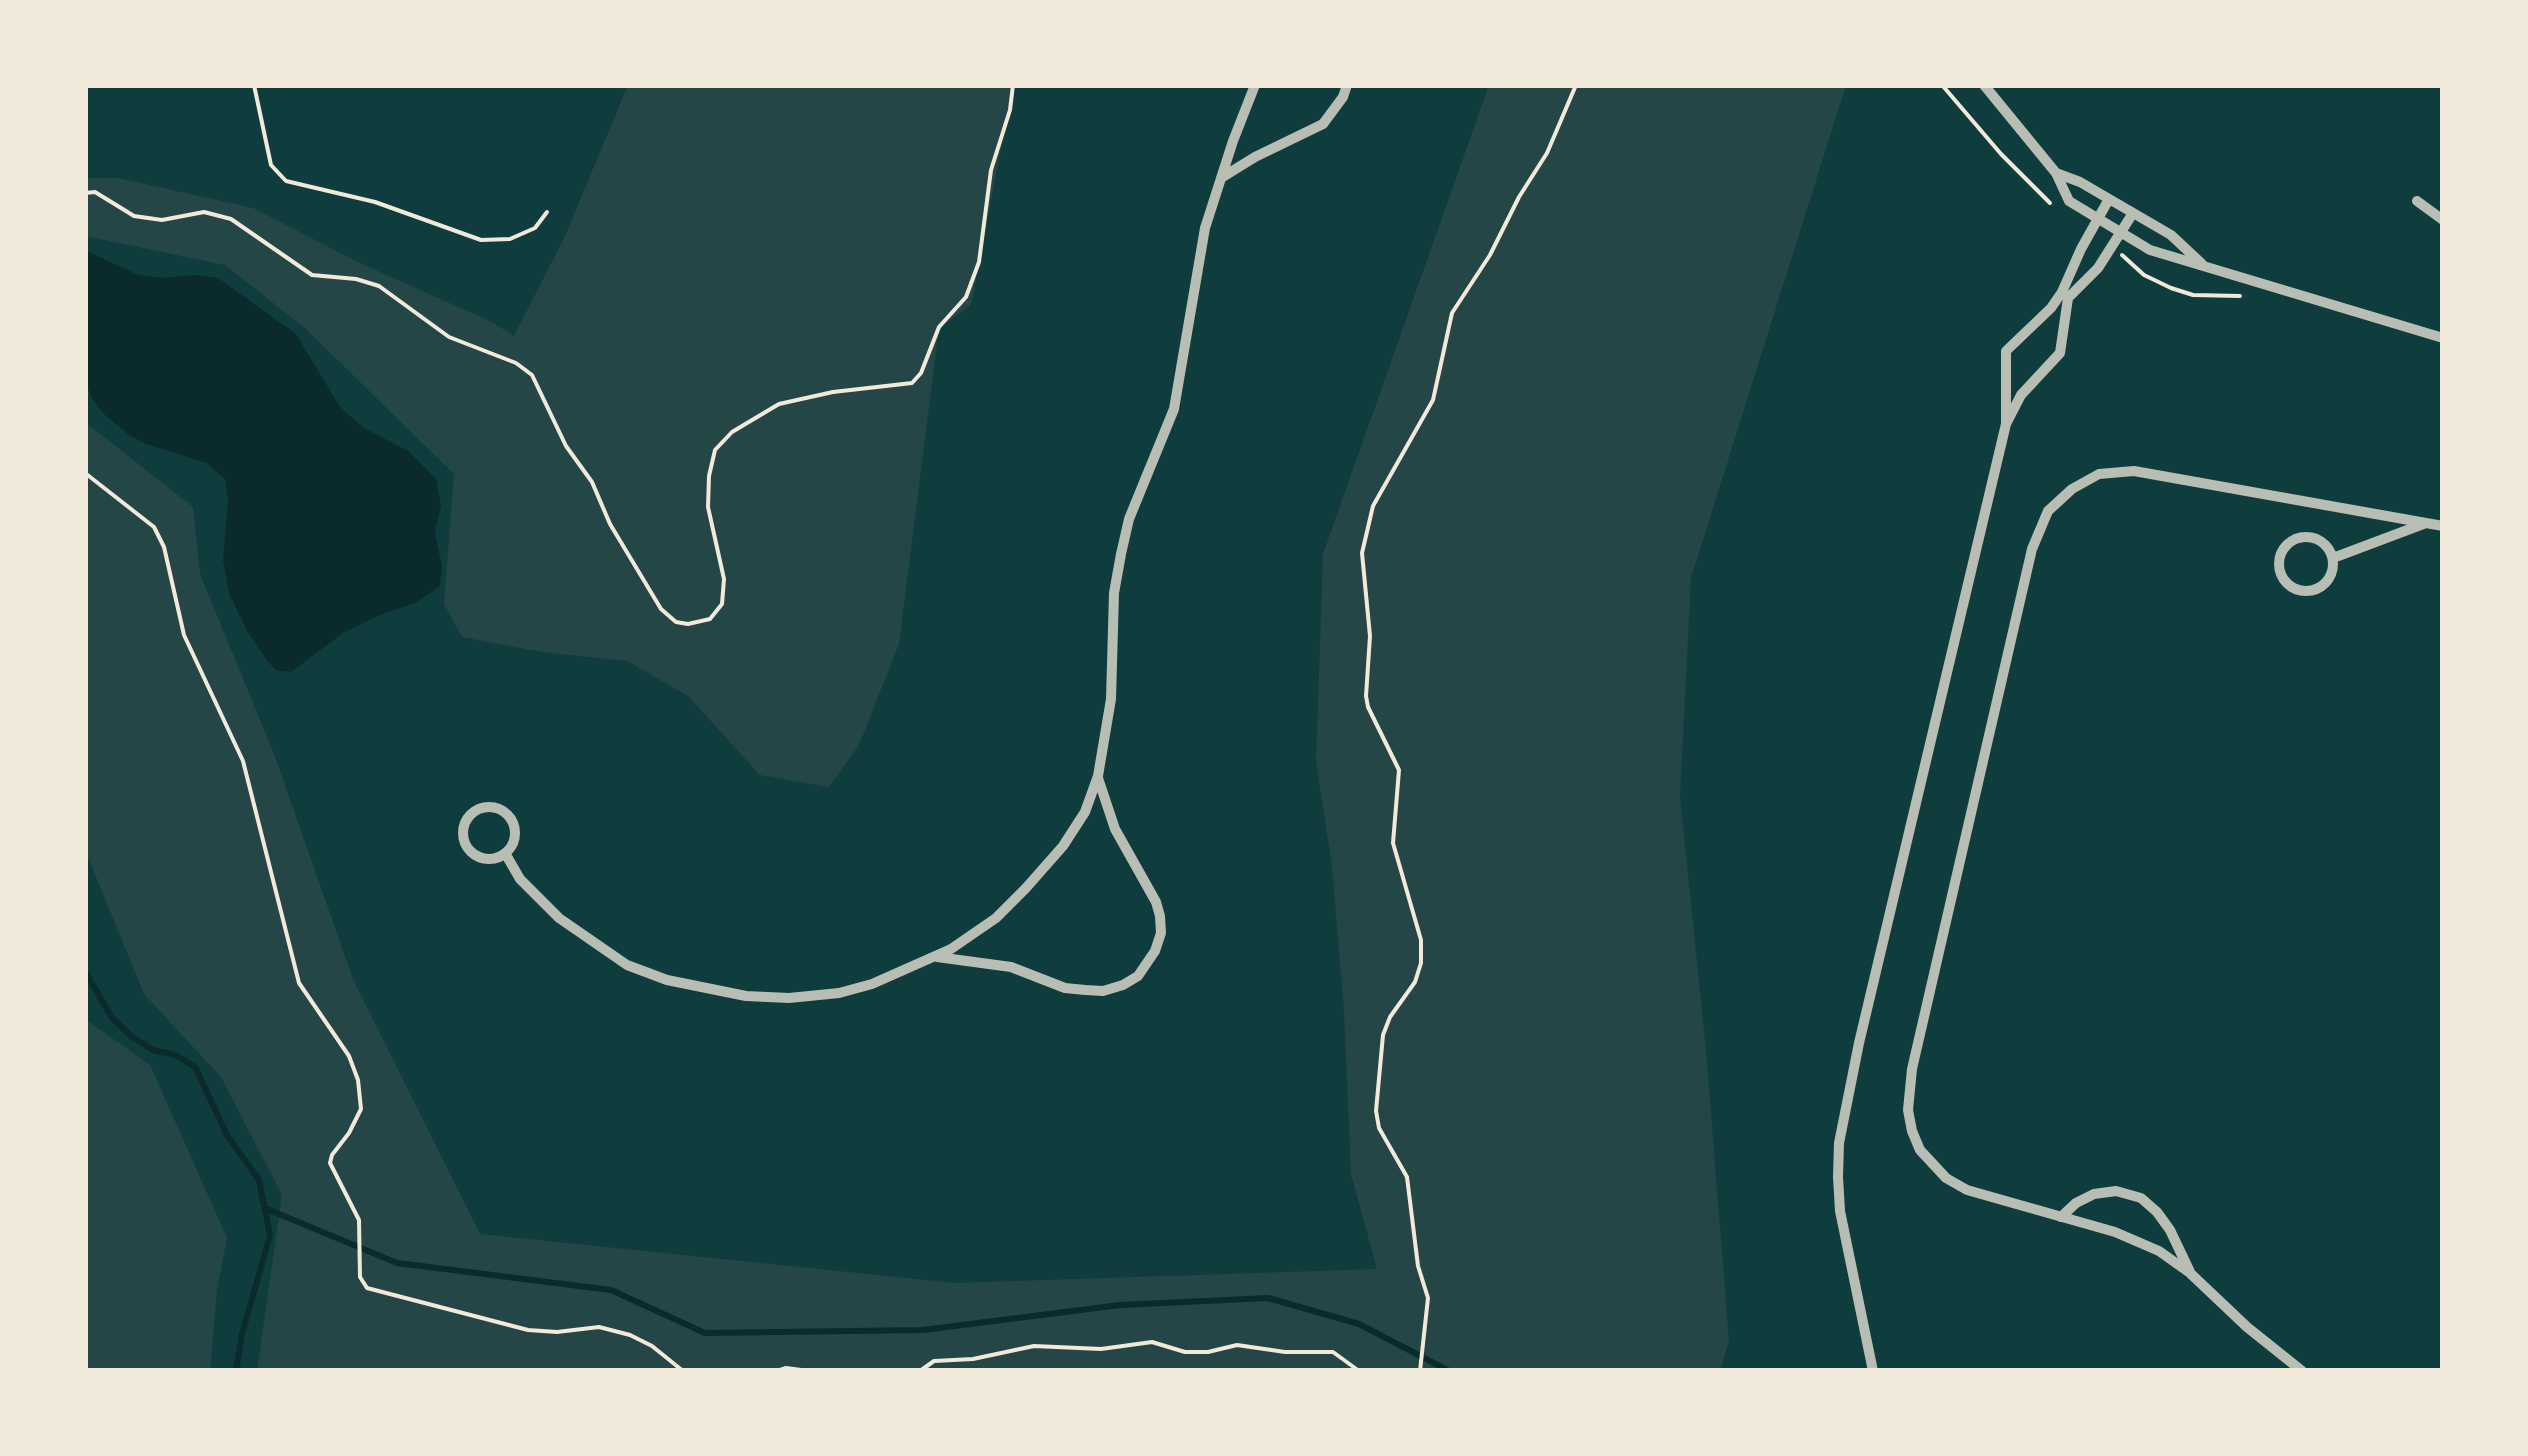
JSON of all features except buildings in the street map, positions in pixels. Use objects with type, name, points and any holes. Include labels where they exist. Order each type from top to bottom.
[{"type":"street","points":[[505,854],[520,879],[559,918],[627,965],[698,988],[774,997],[840,993],[872,984],[936,956],[996,918],[1026,888],[1063,846],[1085,812],[1098,776],[1111,699],[1114,593],[1121,554],[1129,520],[1174,409],[1205,228],[1256,85]]},
{"type":"street","points":[[1220,178],[1323,124],[1347,85]]},
{"type":"street","points":[[1984,85],[2056,173],[2070,201],[2123,234],[2168,258],[2202,264],[2443,338]]},
{"type":"street","points":[[2056,173],[2171,235],[2202,264]]},
{"type":"street","points":[[1873,1371],[1840,1211],[1839,1143],[2006,424],[2006,351],[2051,308],[2062,292],[2109,199]]},
{"type":"street","points":[[2417,202],[2443,220]]},
{"type":"street","points":[[2006,424],[2022,395],[2060,353],[2068,298],[2098,268],[2133,213]]},
{"type":"street","points":[[2302,1371],[2190,1273],[2158,1251],[2116,1232],[1967,1190],[1946,1178],[1920,1150],[1908,1110],[1912,1069],[2032,549],[2048,512],[2072,488],[2100,474],[2134,470],[2443,526]]},
{"type":"street","points":[[2333,558],[2426,523]]},
{"type":"street","points":[[2306,536],[2323,542],[2333,558],[2326,582],[2312,590],[2288,584],[2280,569],[2282,550],[2296,538],[2306,536]]},
{"type":"street","points":[[936,956],[1011,967],[1065,988],[1085,990],[1102,991],[1138,976],[1155,952],[1162,933],[1160,916],[1115,828],[1098,776]]},
{"type":"street","points":[[487,807],[509,817],[514,840],[505,854],[497,858],[480,857],[466,846],[464,829],[472,814],[487,807]]},
{"type":"street","points":[[2061,1217],[2094,1194],[2116,1191],[2141,1198],[2170,1230],[2190,1273]]},
{"type":"path","points":[[254,85],[271,166],[286,182],[375,202],[481,240],[510,239],[536,228],[546,212]]},
{"type":"path","points":[[85,193],[95,192],[134,216],[162,220],[204,212],[231,219],[312,275],[356,278],[379,286],[449,337],[516,363],[532,376],[566,446],[592,482],[610,524],[662,609],[676,622],[688,624],[710,619],[722,604],[724,580],[708,507],[715,450],[732,432],[779,404],[832,392],[912,383],[921,373],[939,328],[966,297],[979,262],[991,170],[1010,110],[1013,85]]},
{"type":"path","points":[[1420,1370],[1428,1298],[1418,1266],[1406,1177],[1379,1128],[1376,1110],[1383,1035],[1390,1017],[1415,982],[1422,940],[1393,843],[1399,770],[1368,708],[1366,696],[1370,636],[1362,552],[1373,506],[1433,400],[1452,314],[1547,153],[1576,85]]},
{"type":"path","points":[[85,473],[154,527],[164,546],[184,635],[243,761],[299,983],[349,1056],[358,1080],[361,1109],[330,1163],[359,1220],[360,1278],[366,1288],[528,1330],[556,1332],[598,1327],[630,1335],[652,1346],[683,1371]]},
{"type":"path","points":[[920,1371],[934,1361],[973,1360],[1034,1346],[1102,1349],[1152,1342],[1185,1352],[1208,1352],[1237,1345],[1285,1352],[1333,1352],[1359,1371]]},
{"type":"path","points":[[776,1371],[809,1371]]},
{"type":"shaded area","points":[[628,85],[1013,85],[971,305],[939,328],[899,644],[859,745],[829,787],[760,775],[688,696],[627,661],[542,652],[462,637],[444,604],[454,474],[305,328],[225,265],[85,236],[85,178],[118,178],[253,208],[514,336],[565,236]]},
{"type":"shaded area","points":[[1489,85],[1846,85],[1691,578],[1680,797],[1706,1050],[1729,1341],[1720,1371],[257,1371],[282,1195],[221,1077],[144,994],[85,850],[85,422],[193,507],[200,574],[274,754],[353,979],[480,1234],[955,1283],[1377,1269],[1351,1174],[1344,1010],[1332,866],[1316,762],[1323,554]]},
{"type":"shaded area","points":[[85,250],[138,275],[218,278],[296,334],[340,407],[364,428],[408,451],[436,479],[441,506],[435,532],[442,568],[440,586],[415,603],[343,633],[291,672],[276,670],[247,631],[229,593],[223,560],[228,499],[225,479],[207,463],[129,435],[92,398],[85,381]]},
{"type":"shaded area","points":[[85,1019],[150,1065],[227,1238],[217,1290],[210,1371],[85,1371]]},
{"type":"waterway","points":[[85,971],[112,1018],[132,1037],[195,1067],[227,1135],[259,1180],[270,1235],[242,1334],[236,1371]]},
{"type":"waterway","points":[[267,1209],[397,1263],[611,1290],[705,1333],[923,1330],[1120,1305],[1268,1298],[1359,1324],[1449,1371]]}]
